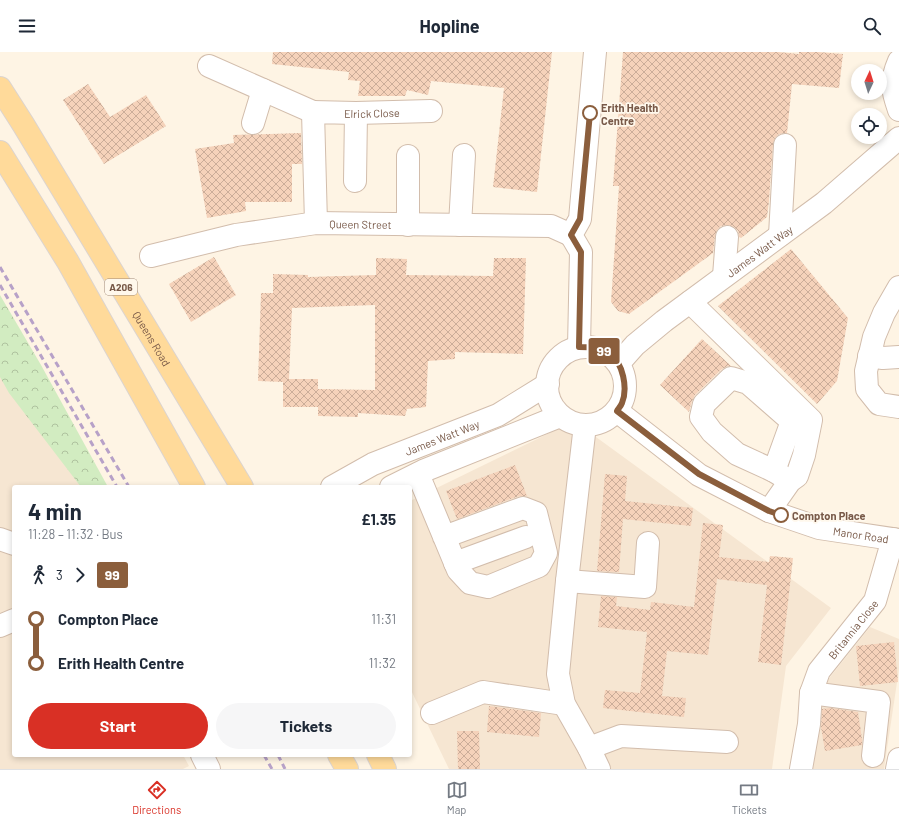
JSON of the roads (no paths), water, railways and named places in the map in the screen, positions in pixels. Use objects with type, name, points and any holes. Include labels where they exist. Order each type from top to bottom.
[{"type":"main road","name":"Queens Road","points":[[0,88],[241,485]]},
{"type":"main road","name":"A206","points":[[0,152],[68,262],[193,485]]},
{"type":"main road","points":[[341,757],[347,769]]},
{"type":"main road","points":[[379,757],[385,769]]},
{"type":"street","points":[[579,347],[581,252],[571,235],[580,219],[595,52]]},
{"type":"street","points":[[899,61],[893,74],[892,91],[899,110]]},
{"type":"street","name":"Elrick Close","points":[[208,66],[313,112],[356,113],[431,111]]},
{"type":"street","points":[[253,123],[263,90]]},
{"type":"street","points":[[313,112],[316,223]]},
{"type":"street","points":[[355,181],[356,113]]},
{"type":"street","name":"James Watt Way","points":[[619,363],[635,345],[724,276],[824,203],[899,138]]},
{"type":"street","points":[[780,235],[785,145]]},
{"type":"street","points":[[460,225],[464,155]]},
{"type":"street","points":[[408,156],[408,224]]},
{"type":"street","name":"Queen Street","points":[[151,256],[236,235],[316,223],[551,226],[571,235]]},
{"type":"street","points":[[724,276],[727,236]]},
{"type":"street","points":[[899,287],[884,313],[874,337],[866,371],[867,389],[879,404],[899,407]]},
{"type":"street","points":[[690,302],[811,420],[800,428]]},
{"type":"street","points":[[579,347],[593,347],[599,349],[610,354],[619,363],[624,383],[622,402],[612,417],[599,424],[585,426],[560,416],[552,405],[548,394],[549,372],[555,362],[565,353],[579,347]]},
{"type":"street","points":[[869,356],[883,358],[897,352]]},
{"type":"street","points":[[730,378],[748,383],[800,428],[804,455],[797,476],[782,476],[736,454],[712,432],[701,417],[704,404],[730,378]]},
{"type":"street","name":"James Watt Way","points":[[336,485],[373,464],[498,416],[548,384]]},
{"type":"street","name":"Manor Road","points":[[617,411],[699,474],[769,511],[819,528],[896,540]]},
{"type":"street","points":[[395,485],[418,474],[560,416]]},
{"type":"street","points":[[585,426],[558,674],[564,704],[599,769]]},
{"type":"street","points":[[418,474],[455,564],[458,570],[470,583],[488,587],[539,566],[546,553],[536,514],[523,508],[444,537]]},
{"type":"street","points":[[769,511],[782,476]]},
{"type":"street","points":[[455,564],[526,537]]},
{"type":"street","points":[[0,539],[12,543]]},
{"type":"street","name":"Britannia Close","points":[[801,769],[809,724],[811,693],[819,672],[875,601],[896,540]]},
{"type":"street","points":[[567,581],[645,587],[648,543]]},
{"type":"street","points":[[0,626],[12,621]]},
{"type":"street","points":[[432,713],[483,692],[564,704]]},
{"type":"street","points":[[811,693],[879,702],[873,756]]},
{"type":"street","points":[[589,748],[621,736],[726,742]]},
{"type":"street","points":[[203,757],[209,769]]},
{"type":"street","points":[[898,769],[899,759]]},
{"type":"railway","points":[[0,267],[128,485]]},
{"type":"railway","points":[[0,285],[116,485]]},
{"type":"railway","points":[[265,757],[272,769]]},
{"type":"railway","points":[[279,757],[285,769]]},
{"type":"place","name":"Erith Health Centre","points":[[590,113]]},
{"type":"place","name":"Compton Place","points":[[781,515]]}]
